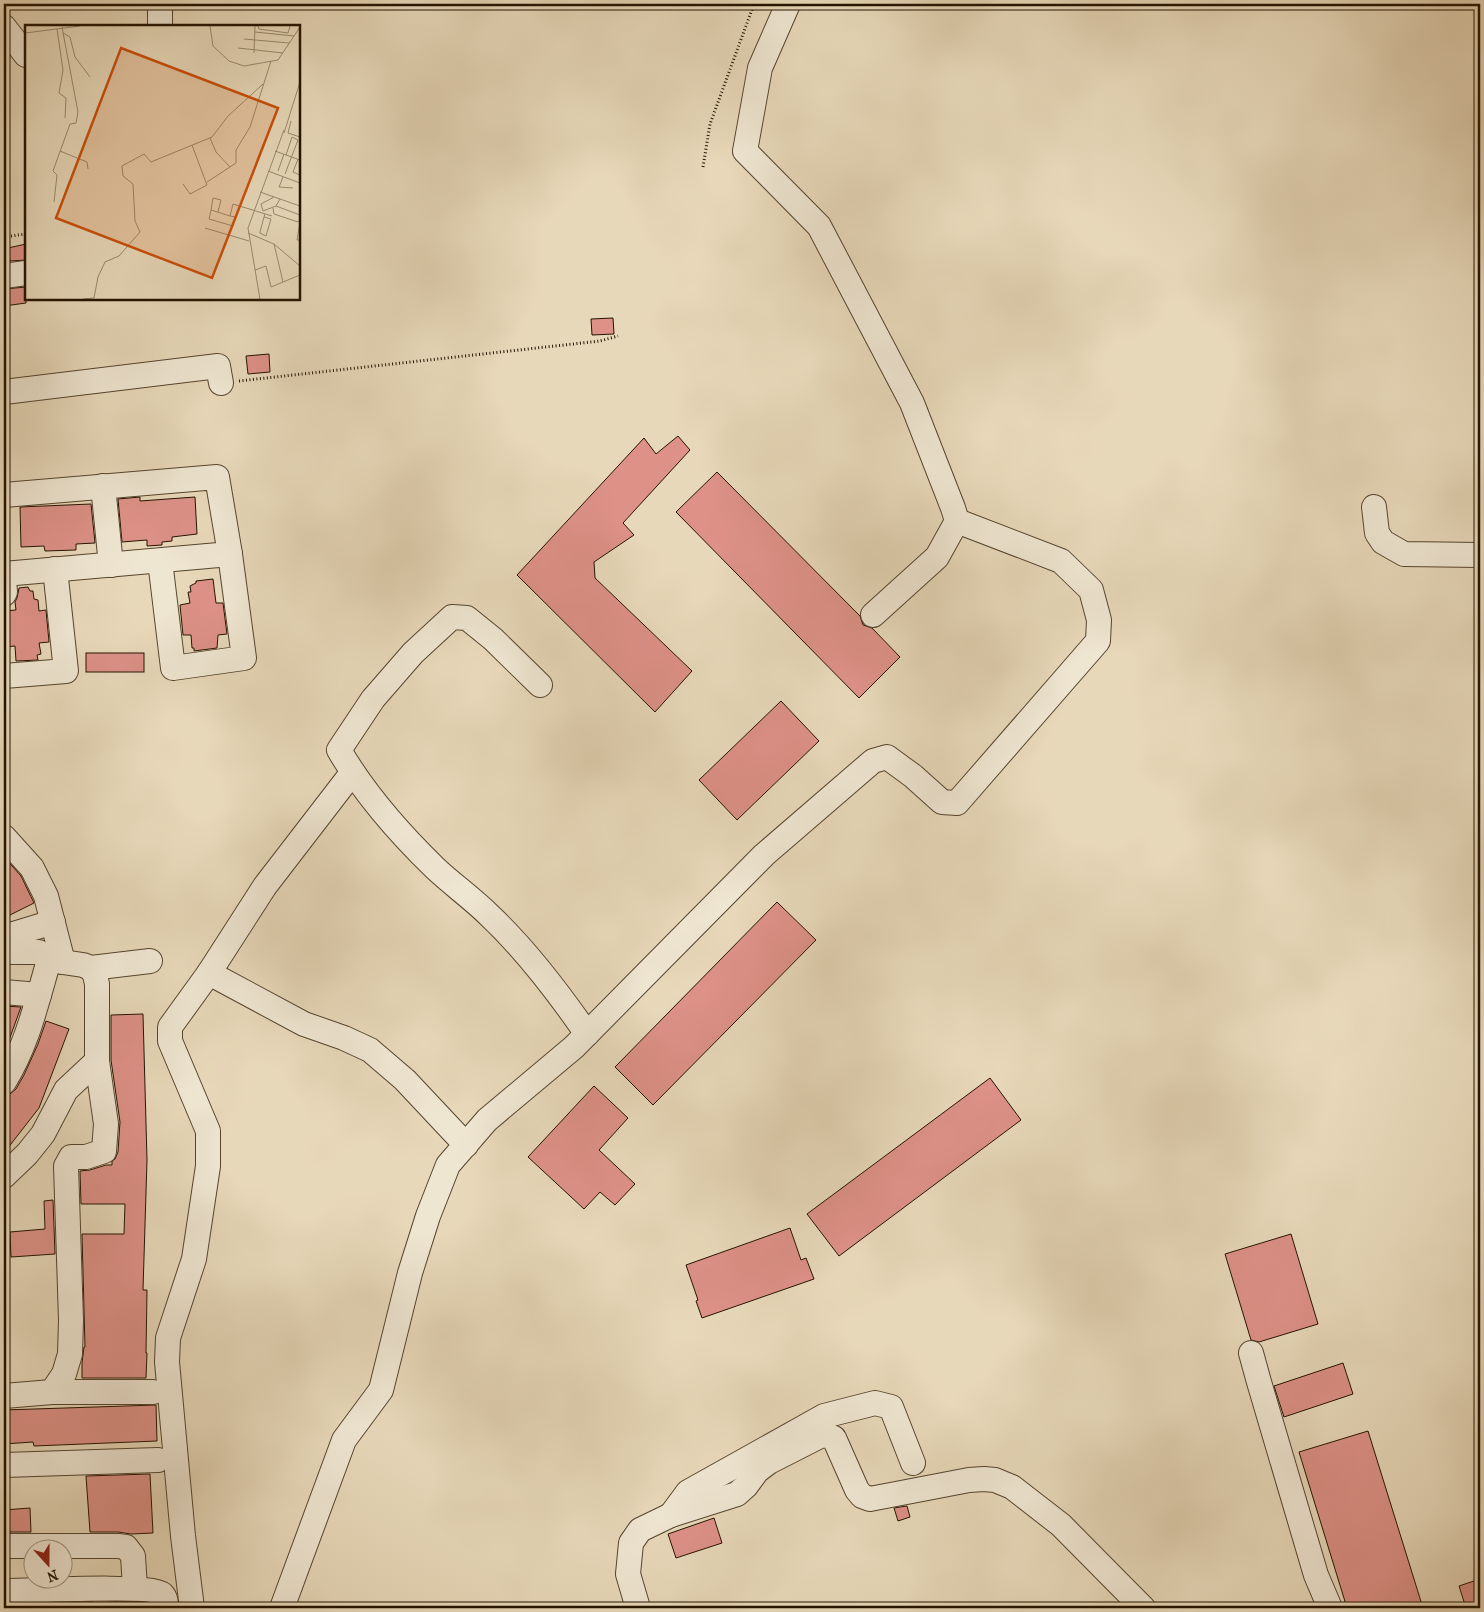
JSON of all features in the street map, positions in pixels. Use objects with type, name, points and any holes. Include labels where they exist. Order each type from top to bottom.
[{"type":"street","points":[[160,4],[160,25]]},
{"type":"street","points":[[788,4],[760,68],[745,151],[819,226],[912,403],[957,521],[937,557],[873,615]]},
{"type":"street","points":[[4,27],[25,53]]},
{"type":"street","points":[[4,276],[25,274]]},
{"type":"street","points":[[4,392],[218,366],[221,383]]},
{"type":"street","points":[[4,495],[217,477],[244,658],[173,668],[160,561]]},
{"type":"street","points":[[103,486],[111,565]]},
{"type":"street","points":[[1374,507],[1377,533],[1383,542],[1404,554],[1480,555]]},
{"type":"street","points":[[282,1608],[344,1440],[381,1390],[410,1273],[428,1216],[448,1165],[487,1120],[574,1047],[764,855],[873,761],[887,757],[913,776],[942,802],[957,803],[1098,641],[1099,620],[1091,590],[1061,561],[957,521]]},
{"type":"street","points":[[4,574],[230,554]]},
{"type":"street","points":[[4,676],[66,671],[55,569]]},
{"type":"street","points":[[4,579],[6,592],[4,594]]},
{"type":"street","points":[[540,685],[467,618],[452,617],[413,653],[373,698],[338,750],[352,773],[394,824],[436,868],[491,916],[560,995],[587,1034]]},
{"type":"street","points":[[192,1608],[182,1536],[167,1362],[168,1338],[194,1260],[208,1166],[208,1131],[170,1041],[170,1028],[209,973],[265,886],[352,773]]},
{"type":"street","points":[[4,837],[32,868],[46,896],[53,922],[56,961],[38,996],[12,1069],[4,1082]]},
{"type":"street","points":[[4,934],[7,936],[53,922]]},
{"type":"street","points":[[4,952],[39,952],[56,961],[91,968],[150,961]]},
{"type":"street","points":[[4,968],[37,968],[56,961]]},
{"type":"street","points":[[52,1392],[64,1374],[70,1354],[71,1320],[66,1166],[71,1157],[86,1157],[104,1151],[106,1124],[97,1061],[97,984],[91,968]]},
{"type":"street","points":[[209,973],[304,1024],[344,1038],[370,1050],[406,1080],[466,1145]]},
{"type":"street","points":[[4,992],[38,996]]},
{"type":"street","points":[[4,1176],[27,1154],[43,1134],[66,1090],[97,1061]]},
{"type":"street","points":[[1251,1353],[1316,1575],[1330,1608]]},
{"type":"street","points":[[4,1395],[52,1392],[154,1392]]},
{"type":"street","points":[[671,1515],[688,1492],[824,1416],[876,1403],[891,1407],[913,1463]]},
{"type":"street","points":[[638,1608],[628,1574],[631,1543],[640,1530],[671,1515],[738,1494],[757,1471],[769,1462],[820,1436],[827,1435],[834,1438],[857,1490],[862,1496],[870,1499],[969,1480],[996,1480],[1012,1487],[1061,1525],[1143,1608]]},
{"type":"street","points":[[4,1465],[158,1460]]},
{"type":"street","points":[[4,1546],[126,1547],[133,1556],[134,1588]]},
{"type":"street","points":[[4,1591],[134,1588],[158,1591],[164,1595],[166,1608]]},
{"type":"path","points":[[703,166],[710,124],[754,4]]},
{"type":"path","points":[[4,237],[25,234]]},
{"type":"path","points":[[221,383],[600,341],[618,336]]},
{"type":"building","points":[[25,244],[25,260],[10,261],[8,248]]},
{"type":"building","points":[[25,287],[26,303],[4,306],[4,289]]},
{"type":"building","points":[[613,318],[614,334],[592,335],[591,319]]},
{"type":"building","points":[[269,354],[270,372],[248,374],[246,356]]},
{"type":"building","points":[[678,436],[690,450],[623,523],[634,535],[594,562],[595,578],[692,671],[655,712],[517,575],[644,438],[656,454]]},
{"type":"building","points":[[717,472],[860,616],[863,625],[872,628],[900,657],[859,698],[676,512]]},
{"type":"building","points":[[140,497],[140,501],[195,497],[197,534],[172,537],[172,541],[162,542],[162,545],[147,546],[147,540],[122,542],[118,499]]},
{"type":"building","points":[[91,504],[95,543],[76,544],[76,550],[45,551],[44,546],[21,547],[20,507]]},
{"type":"building","points":[[213,579],[216,603],[223,603],[227,634],[218,635],[217,648],[194,651],[191,635],[183,635],[180,605],[190,603],[188,592],[191,592],[190,586],[196,583],[196,581]]},
{"type":"building","points":[[28,587],[30,591],[33,591],[34,599],[38,600],[39,611],[46,610],[49,642],[39,643],[41,654],[37,655],[38,660],[16,661],[15,646],[4,647],[4,611],[16,610],[15,602],[19,588]]},
{"type":"building","points":[[86,653],[144,653],[144,672],[86,672]]},
{"type":"building","points":[[781,701],[819,741],[737,820],[699,780]]},
{"type":"building","points":[[4,857],[21,876],[34,903],[4,918]]},
{"type":"building","points":[[777,902],[816,940],[653,1105],[615,1067]]},
{"type":"building","points":[[4,1006],[21,1007],[4,1054]]},
{"type":"building","points":[[143,1014],[147,1160],[143,1290],[147,1290],[146,1378],[82,1378],[85,1347],[82,1234],[124,1234],[125,1204],[81,1204],[80,1171],[112,1165],[112,1161],[118,1152],[120,1122],[111,1060],[111,1015]]},
{"type":"building","points":[[46,1021],[69,1029],[39,1108],[4,1153],[4,1096],[16,1089],[24,1075]]},
{"type":"building","points":[[990,1078],[1021,1120],[839,1256],[807,1214]]},
{"type":"building","points":[[594,1086],[628,1118],[599,1150],[635,1184],[615,1205],[600,1192],[584,1209],[528,1157]]},
{"type":"building","points":[[53,1200],[55,1254],[11,1257],[10,1232],[45,1229],[44,1201]]},
{"type":"building","points":[[790,1228],[801,1260],[806,1258],[814,1279],[702,1318],[686,1265]]},
{"type":"building","points":[[1291,1234],[1318,1324],[1259,1342],[1251,1340],[1225,1254]]},
{"type":"building","points":[[1343,1363],[1353,1394],[1284,1417],[1274,1386]]},
{"type":"building","points":[[156,1405],[157,1441],[34,1446],[33,1442],[4,1444],[4,1410]]},
{"type":"building","points":[[1368,1431],[1423,1608],[1347,1608],[1299,1452]]},
{"type":"building","points":[[150,1474],[153,1533],[90,1532],[86,1476]]},
{"type":"building","points":[[907,1506],[910,1517],[898,1521],[894,1508]]},
{"type":"building","points":[[30,1508],[31,1532],[4,1532],[4,1510]]},
{"type":"building","points":[[714,1518],[722,1543],[676,1558],[668,1534]]},
{"type":"building","points":[[1480,1579],[1480,1608],[1466,1608],[1459,1586]]},
{"type":"building","points":[[93,1602],[93,1608],[53,1608],[53,1603]]},
{"type":"building","points":[[119,1603],[152,1605],[152,1608],[120,1608]]}]
